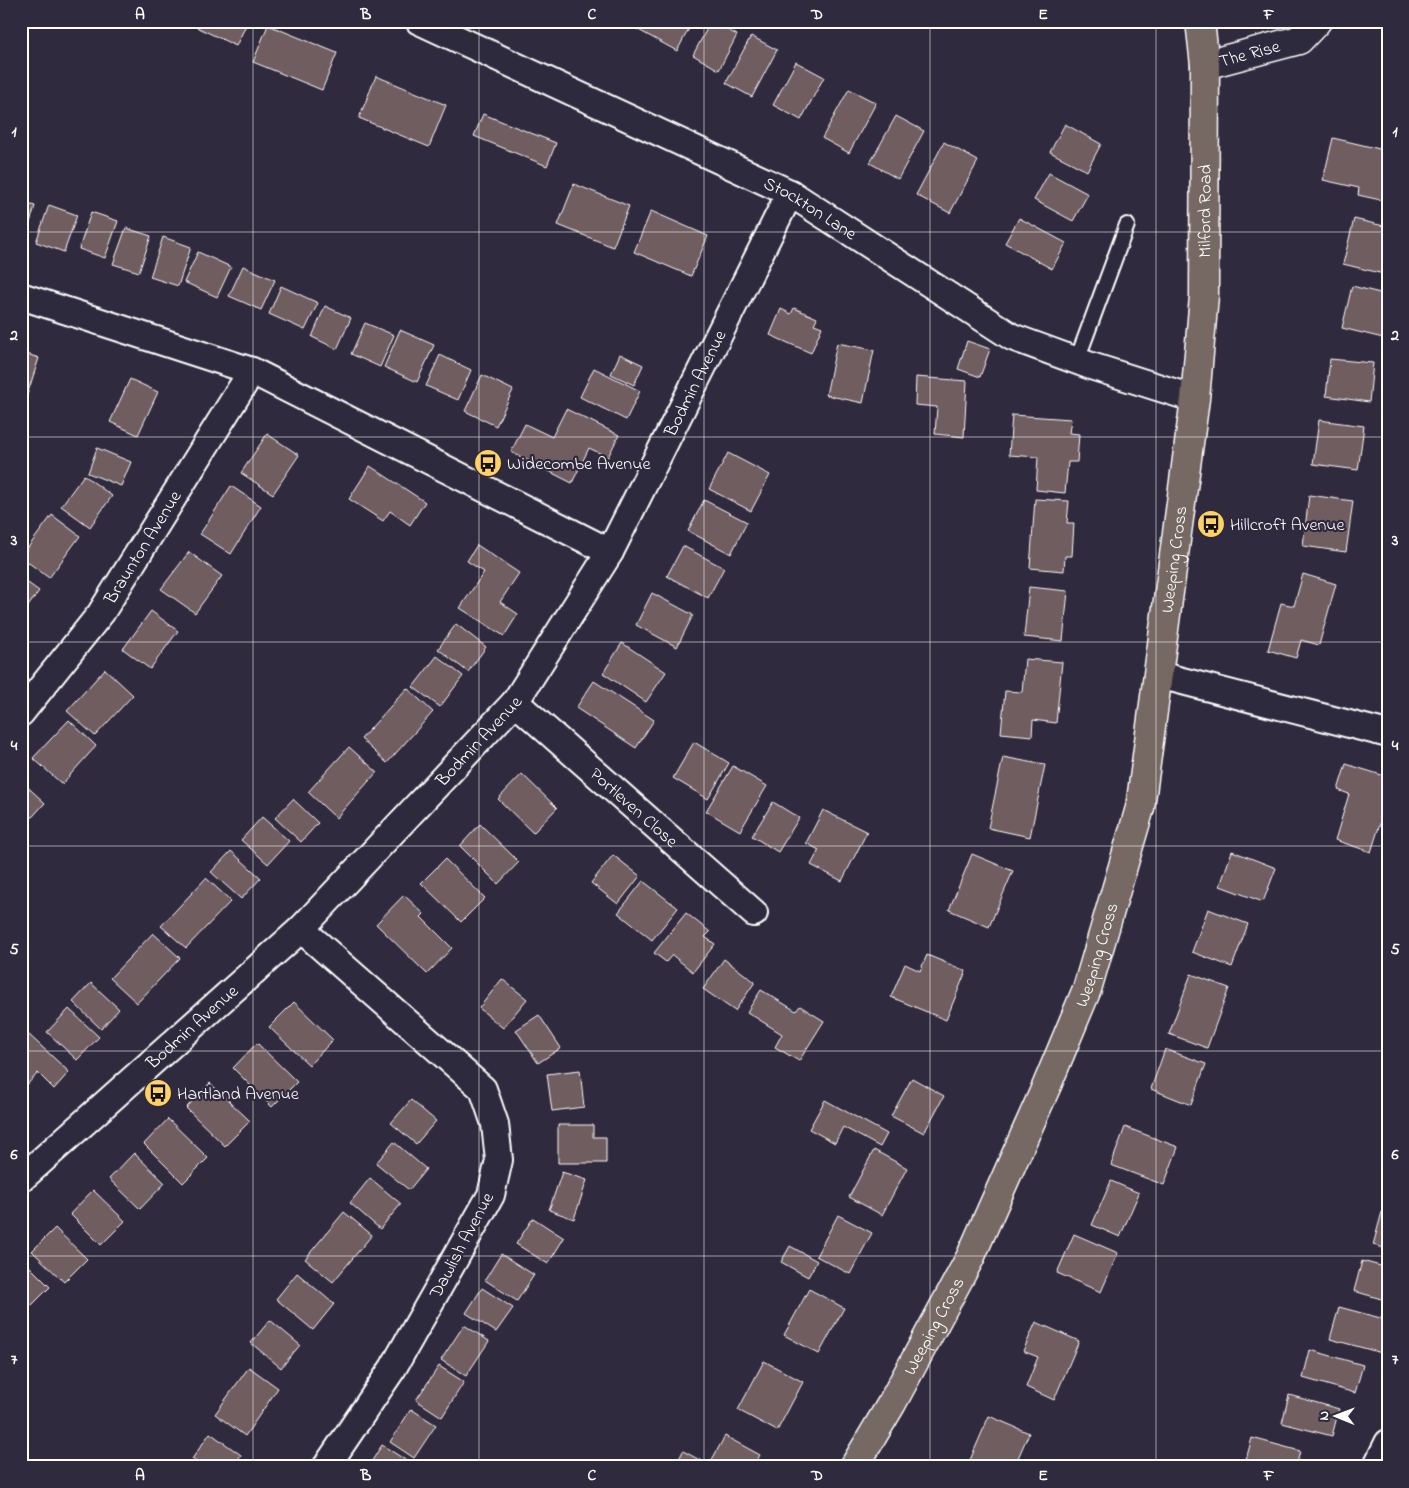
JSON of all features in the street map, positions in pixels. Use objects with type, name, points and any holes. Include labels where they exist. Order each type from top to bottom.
[{"type":"highway","name":"Milford Road","points":[[1195,399],[1204,275],[1205,65],[1200,21]]},
{"type":"highway","name":"Weeping Cross","points":[[854,1467],[892,1403],[970,1258],[1047,1085],[1087,989],[1140,808],[1195,399]]},
{"type":"street","name":"Stockton Lane","points":[[419,21],[790,193],[1012,337],[1091,366],[1195,399]]},
{"type":"street","name":"The Rise","points":[[1205,65],[1299,40],[1317,21]]},
{"type":"street","name":"Bodmin Avenue","points":[[22,1178],[301,929],[514,702],[610,552],[790,193]]},
{"type":"street","points":[[21,296],[252,371],[610,552]]},
{"type":"street","name":"Braunton Avenue","points":[[21,713],[102,612],[252,371]]},
{"type":"street","points":[[1159,675],[1388,734]]},
{"type":"street","name":"Portleven Close","points":[[514,702],[754,913]]},
{"type":"street","name":"Dawlish Avenue","points":[[301,929],[484,1089],[496,1124],[499,1160],[491,1195],[393,1368],[326,1467]]},
{"type":"street","points":[[1376,1467],[1388,1443]]},
{"type":"lane","points":[[1078,360],[1127,225]]},
{"type":"building","points":[[155,21],[171,21],[168,27]]},
{"type":"building","points":[[184,21],[248,21],[236,46]]},
{"type":"building","points":[[622,21],[693,21],[677,51]]},
{"type":"building","points":[[711,21],[737,35],[719,70],[693,55]]},
{"type":"building","points":[[268,25],[337,53],[322,90],[253,62]]},
{"type":"building","points":[[751,36],[777,50],[752,97],[726,83]]},
{"type":"building","points":[[796,62],[824,77],[801,120],[773,105]]},
{"type":"building","points":[[376,76],[446,105],[429,147],[359,118]]},
{"type":"building","points":[[849,89],[876,103],[849,153],[822,138]]},
{"type":"building","points":[[483,114],[556,143],[547,166],[474,136]]},
{"type":"building","points":[[896,116],[924,131],[898,179],[870,163]]},
{"type":"building","points":[[1065,124],[1101,144],[1087,171],[1050,152]]},
{"type":"building","points":[[1333,138],[1388,151],[1388,188],[1385,201],[1358,195],[1359,188],[1323,180]]},
{"type":"building","points":[[944,142],[978,161],[950,213],[916,195]]},
{"type":"building","points":[[1049,173],[1088,194],[1073,221],[1034,200]]},
{"type":"building","points":[[574,184],[629,206],[613,247],[558,225]]},
{"type":"building","points":[[21,202],[35,206],[26,236],[21,234]]},
{"type":"building","points":[[49,205],[77,215],[64,252],[36,242]]},
{"type":"building","points":[[651,211],[708,236],[691,276],[634,252]]},
{"type":"building","points":[[91,212],[118,221],[105,258],[79,249]]},
{"type":"building","points":[[1019,218],[1066,243],[1052,269],[1005,243]]},
{"type":"building","points":[[1354,219],[1388,227],[1388,275],[1343,264]]},
{"type":"building","points":[[126,228],[151,236],[139,272],[113,264]]},
{"type":"building","points":[[163,237],[191,247],[178,286],[150,277]]},
{"type":"building","points":[[198,252],[231,267],[217,297],[184,282]]},
{"type":"building","points":[[243,266],[275,280],[261,310],[229,296]]},
{"type":"building","points":[[281,286],[318,303],[305,330],[269,314]]},
{"type":"building","points":[[1352,286],[1388,295],[1388,319],[1383,338],[1342,328]]},
{"type":"building","points":[[325,306],[351,318],[337,349],[312,337]]},
{"type":"building","points":[[794,308],[817,318],[814,324],[822,327],[811,353],[770,335],[781,309],[791,314]]},
{"type":"building","points":[[365,323],[394,335],[380,367],[351,354]]},
{"type":"building","points":[[400,330],[434,345],[417,382],[384,367]]},
{"type":"building","points":[[967,341],[990,349],[980,377],[958,369]]},
{"type":"building","points":[[837,343],[874,350],[863,403],[826,395]]},
{"type":"building","points":[[21,352],[39,358],[27,395],[21,393]]},
{"type":"building","points":[[620,354],[643,365],[634,385],[611,374]]},
{"type":"building","points":[[440,355],[471,370],[458,400],[426,386]]},
{"type":"building","points":[[1330,359],[1373,363],[1369,402],[1326,396]]},
{"type":"building","points":[[594,368],[640,391],[626,420],[580,397]]},
{"type":"building","points":[[482,375],[513,390],[496,426],[465,411]]},
{"type":"building","points":[[916,377],[967,381],[964,437],[935,434],[937,407],[915,405]]},
{"type":"building","points":[[130,379],[158,392],[138,435],[110,422]]},
{"type":"building","points":[[566,409],[619,435],[608,457],[589,448],[572,483],[511,452],[525,424],[552,437]]},
{"type":"building","points":[[1012,415],[1071,419],[1069,433],[1079,434],[1077,462],[1068,462],[1065,493],[1036,490],[1038,457],[1009,455]]},
{"type":"building","points":[[1319,420],[1364,426],[1358,470],[1313,464]]},
{"type":"building","points":[[267,434],[299,455],[273,494],[241,473]]},
{"type":"building","points":[[97,448],[131,462],[121,486],[88,473]]},
{"type":"building","points":[[728,453],[770,475],[751,511],[709,489]]},
{"type":"building","points":[[370,466],[425,502],[410,525],[390,511],[383,521],[349,499]]},
{"type":"building","points":[[84,475],[112,496],[90,527],[61,506]]},
{"type":"building","points":[[231,486],[261,506],[231,554],[200,534]]},
{"type":"building","points":[[1309,495],[1353,501],[1346,552],[1303,546]]},
{"type":"building","points":[[1035,499],[1069,501],[1067,523],[1074,523],[1072,556],[1065,556],[1064,571],[1030,568]]},
{"type":"building","points":[[704,500],[747,522],[731,554],[688,531]]},
{"type":"building","points":[[52,515],[80,536],[49,578],[21,557]]},
{"type":"building","points":[[477,545],[519,573],[500,602],[518,614],[504,636],[460,608],[484,572],[467,561]]},
{"type":"building","points":[[683,546],[724,568],[708,598],[667,576]]},
{"type":"building","points":[[189,552],[222,576],[195,613],[161,589]]},
{"type":"building","points":[[1303,574],[1336,584],[1319,645],[1301,640],[1296,658],[1268,650],[1281,603],[1294,606]]},
{"type":"building","points":[[21,578],[39,591],[21,616]]},
{"type":"building","points":[[1029,587],[1068,591],[1063,641],[1024,637]]},
{"type":"building","points":[[652,593],[693,615],[677,647],[636,625]]},
{"type":"building","points":[[151,611],[178,631],[150,669],[123,649]]},
{"type":"building","points":[[456,624],[486,647],[468,672],[438,649]]},
{"type":"building","points":[[622,643],[666,672],[646,702],[603,673]]},
{"type":"building","points":[[437,656],[463,676],[440,707],[413,687]]},
{"type":"building","points":[[1025,659],[1062,662],[1056,723],[1033,720],[1032,736],[1001,733],[1005,691],[1022,692]]},
{"type":"building","points":[[105,669],[133,695],[95,736],[67,711]]},
{"type":"building","points":[[594,681],[654,720],[636,748],[576,708]]},
{"type":"building","points":[[407,688],[433,712],[387,763],[361,739]]},
{"type":"building","points":[[69,720],[96,746],[62,784],[33,758]]},
{"type":"building","points":[[694,742],[729,763],[708,799],[673,778]]},
{"type":"building","points":[[349,747],[377,772],[336,818],[308,792]]},
{"type":"building","points":[[1003,757],[1045,765],[1030,837],[988,828]]},
{"type":"building","points":[[1346,764],[1388,777],[1388,799],[1371,852],[1335,840],[1349,794],[1338,790]]},
{"type":"building","points":[[733,766],[767,786],[740,831],[706,811]]},
{"type":"building","points":[[522,774],[557,808],[533,833],[498,799]]},
{"type":"building","points":[[21,781],[45,803],[25,825],[21,821]]},
{"type":"building","points":[[293,799],[318,823],[301,842],[275,818]]},
{"type":"building","points":[[773,802],[799,818],[778,852],[752,836]]},
{"type":"building","points":[[823,810],[867,832],[842,881],[811,865],[819,850],[806,843]]},
{"type":"building","points":[[262,817],[289,841],[268,864],[241,840]]},
{"type":"building","points":[[480,824],[519,862],[498,884],[460,846]]},
{"type":"building","points":[[231,851],[261,878],[241,899],[211,872]]},
{"type":"building","points":[[1232,851],[1276,868],[1263,902],[1220,886]]},
{"type":"building","points":[[972,854],[1013,871],[989,927],[949,910]]},
{"type":"building","points":[[613,855],[640,876],[618,904],[591,883]]},
{"type":"building","points":[[445,859],[485,898],[461,922],[421,883]]},
{"type":"building","points":[[206,878],[231,901],[186,948],[161,926]]},
{"type":"building","points":[[643,881],[678,908],[652,940],[618,913]]},
{"type":"building","points":[[404,895],[424,914],[421,917],[452,948],[427,974],[376,924]]},
{"type":"building","points":[[1208,909],[1248,924],[1232,967],[1192,952]]},
{"type":"building","points":[[686,913],[710,932],[705,937],[715,944],[693,972],[672,955],[666,962],[654,953]]},
{"type":"building","points":[[153,933],[180,958],[137,1003],[110,978]]},
{"type":"building","points":[[927,955],[966,971],[946,1020],[891,997],[905,964],[920,971]]},
{"type":"building","points":[[724,959],[755,982],[735,1011],[703,989]]},
{"type":"building","points":[[1191,974],[1229,988],[1207,1048],[1169,1034]]},
{"type":"building","points":[[502,979],[527,999],[503,1028],[479,1008]]},
{"type":"building","points":[[91,983],[119,1009],[101,1029],[73,1002]]},
{"type":"building","points":[[761,990],[796,1011],[800,1006],[824,1021],[799,1061],[775,1047],[782,1034],[747,1012]]},
{"type":"building","points":[[294,1002],[333,1040],[309,1065],[269,1027]]},
{"type":"building","points":[[69,1009],[99,1037],[77,1060],[47,1032]]},
{"type":"building","points":[[539,1015],[561,1048],[538,1063],[516,1030]]},
{"type":"building","points":[[27,1033],[69,1072],[54,1089],[38,1073],[21,1091],[21,1038]]},
{"type":"building","points":[[257,1043],[297,1082],[272,1107],[233,1068]]},
{"type":"building","points":[[1165,1049],[1206,1064],[1191,1105],[1151,1089]]},
{"type":"building","points":[[580,1070],[584,1107],[552,1111],[547,1074]]},
{"type":"building","points":[[912,1078],[944,1096],[924,1133],[891,1116]]},
{"type":"building","points":[[210,1083],[250,1121],[225,1146],[186,1108]]},
{"type":"building","points":[[411,1100],[436,1121],[416,1144],[391,1123]]},
{"type":"building","points":[[825,1100],[887,1134],[880,1147],[843,1127],[835,1143],[809,1129]]},
{"type":"building","points":[[168,1119],[208,1158],[183,1183],[144,1144]]},
{"type":"building","points":[[558,1125],[593,1125],[593,1137],[606,1137],[606,1163],[558,1163]]},
{"type":"building","points":[[1125,1127],[1178,1147],[1164,1185],[1111,1165]]},
{"type":"building","points":[[394,1142],[426,1169],[409,1190],[376,1163]]},
{"type":"building","points":[[874,1150],[907,1168],[882,1215],[849,1197]]},
{"type":"building","points":[[134,1153],[165,1183],[140,1209],[109,1179]]},
{"type":"building","points":[[562,1172],[587,1180],[574,1219],[549,1210]]},
{"type":"building","points":[[370,1178],[401,1204],[380,1229],[350,1203]]},
{"type":"building","points":[[1111,1181],[1139,1193],[1120,1237],[1092,1225]]},
{"type":"building","points":[[93,1190],[125,1221],[101,1245],[70,1214]]},
{"type":"building","points":[[344,1212],[372,1235],[333,1282],[305,1259]]},
{"type":"building","points":[[1382,1212],[1388,1214],[1388,1249],[1373,1245]]},
{"type":"building","points":[[838,1215],[872,1233],[850,1274],[816,1256]]},
{"type":"building","points":[[533,1218],[564,1238],[548,1264],[516,1244]]},
{"type":"building","points":[[55,1228],[87,1259],[64,1282],[32,1251]]},
{"type":"building","points":[[1074,1234],[1118,1253],[1101,1292],[1057,1273]]},
{"type":"building","points":[[790,1246],[817,1261],[808,1277],[781,1262]]},
{"type":"building","points":[[501,1254],[534,1275],[517,1301],[485,1280]]},
{"type":"building","points":[[21,1258],[50,1287],[25,1312],[21,1308]]},
{"type":"building","points":[[1362,1261],[1388,1268],[1388,1301],[1354,1291]]},
{"type":"building","points":[[297,1273],[334,1304],[313,1330],[276,1299]]},
{"type":"building","points":[[482,1288],[513,1308],[496,1332],[466,1313]]},
{"type":"building","points":[[809,1289],[844,1308],[819,1354],[784,1335]]},
{"type":"building","points":[[1339,1307],[1388,1320],[1388,1335],[1382,1353],[1330,1339]]},
{"type":"building","points":[[270,1320],[300,1345],[281,1368],[251,1343]]},
{"type":"building","points":[[1036,1322],[1079,1341],[1054,1400],[1026,1387],[1038,1357],[1023,1351]]},
{"type":"building","points":[[464,1325],[489,1341],[466,1376],[441,1360]]},
{"type":"building","points":[[1310,1350],[1363,1365],[1355,1393],[1303,1378]]},
{"type":"building","points":[[764,1361],[803,1382],[777,1431],[738,1410]]},
{"type":"building","points":[[439,1366],[464,1382],[442,1417],[416,1400]]},
{"type":"building","points":[[249,1367],[278,1388],[245,1436],[215,1414]]},
{"type":"building","points":[[1289,1395],[1339,1409],[1332,1436],[1282,1423]]},
{"type":"building","points":[[411,1409],[436,1425],[414,1458],[390,1442]]},
{"type":"building","points":[[989,1416],[1029,1433],[1014,1467],[967,1467]]},
{"type":"building","points":[[210,1433],[241,1455],[233,1467],[203,1467],[192,1459]]},
{"type":"building","points":[[725,1436],[760,1455],[753,1467],[675,1467],[683,1451],[709,1465]]},
{"type":"building","points":[[1252,1438],[1300,1451],[1296,1467],[1258,1467],[1245,1463]]},
{"type":"building","points":[[382,1445],[407,1461],[404,1467],[368,1467]]},
{"type":"place","name":"Widecombe Avenue","points":[[488,463]]},
{"type":"place","name":"Hillcroft Avenue","points":[[1211,524]]},
{"type":"place","name":"Hartland Avenue","points":[[158,1093]]}]
